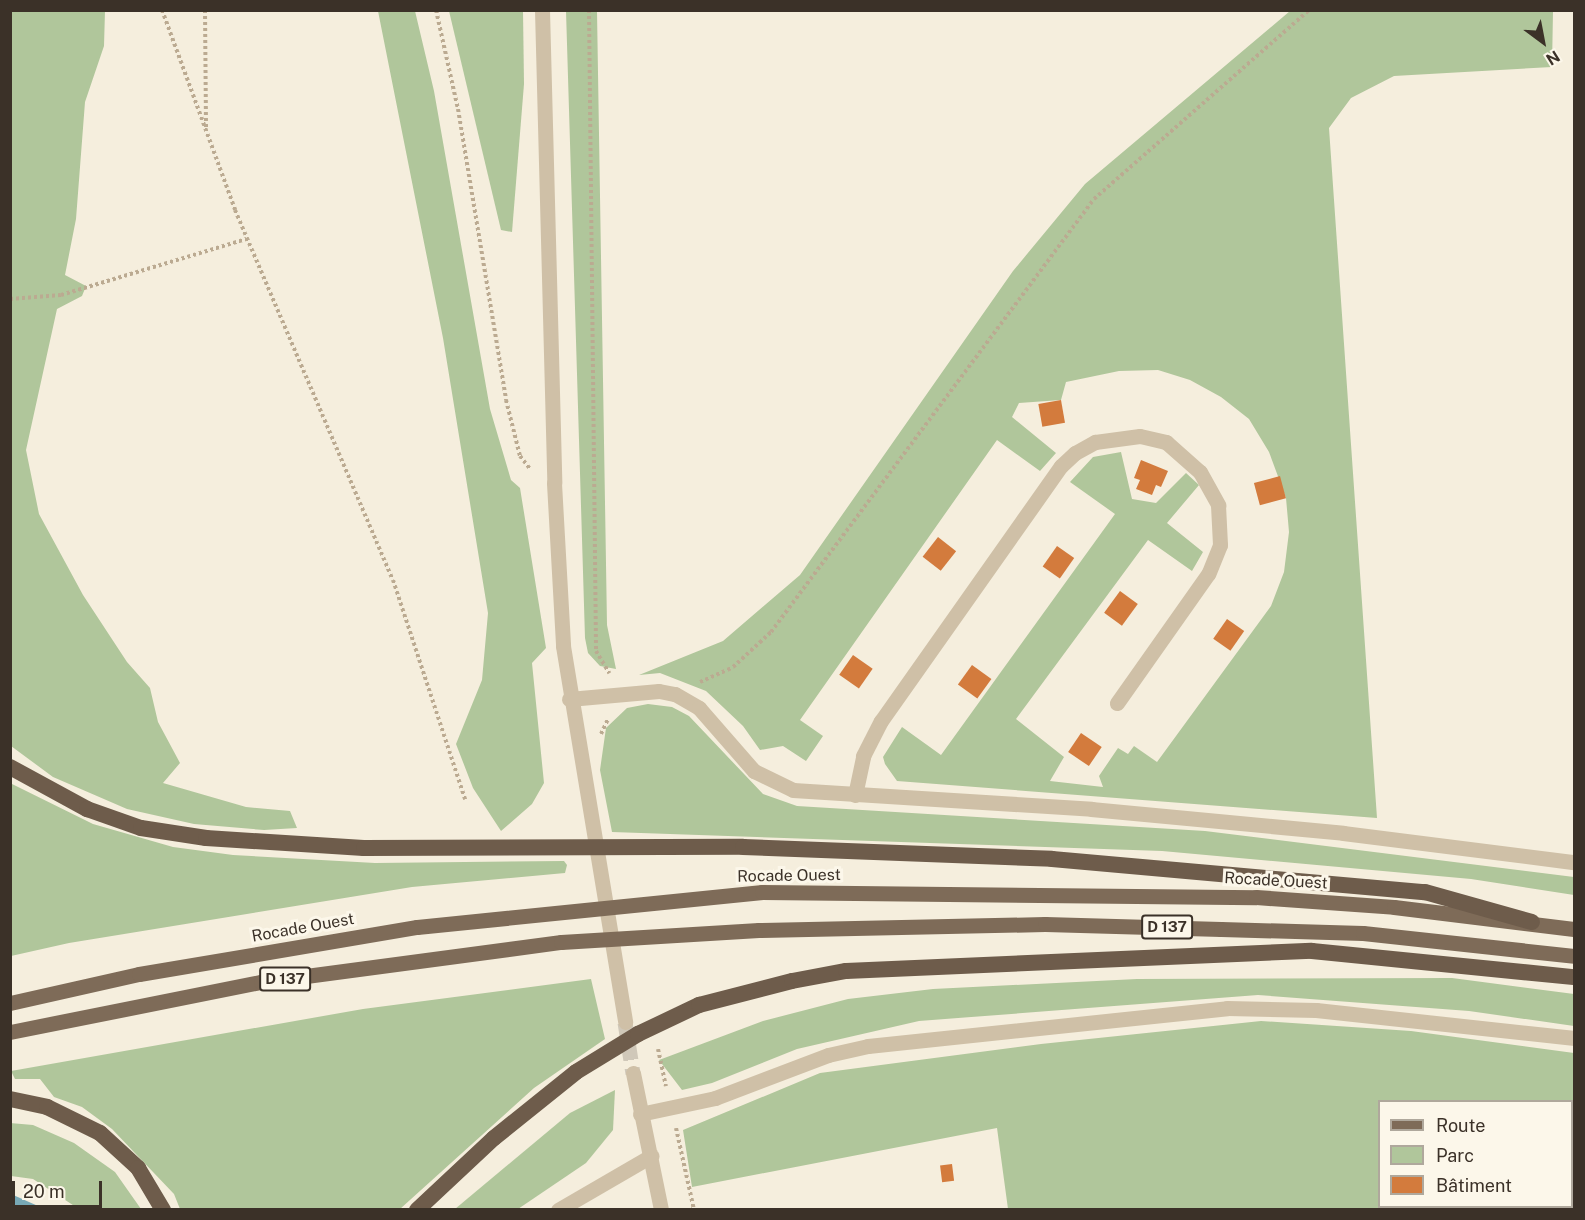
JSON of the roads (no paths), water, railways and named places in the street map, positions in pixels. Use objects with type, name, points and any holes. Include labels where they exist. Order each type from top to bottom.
[{"type":"highway","points":[[10,767],[87,809],[141,828],[207,838],[364,848],[743,847],[1052,859],[1425,892],[1532,922]]},
{"type":"highway","points":[[417,1209],[494,1138],[576,1072],[638,1034],[699,1005],[846,971],[1312,951],[1575,977]]},
{"type":"highway","points":[[10,1099],[47,1107],[100,1133],[138,1168],[163,1209]]},
{"type":"main road","name":"Rocade Ouest","points":[[10,1003],[140,974],[336,940],[555,910],[762,892],[1256,897],[1532,922],[1575,929]]},
{"type":"main road","name":"D 137","points":[[10,1032],[261,982],[561,942],[759,930],[1045,924],[1244,929],[1363,933],[1575,956]]},
{"type":"street","points":[[542,10],[554,483],[569,699],[595,834],[625,1022]]},
{"type":"street","points":[[855,795],[863,756],[881,722],[1060,466],[1075,453],[1095,442],[1140,436],[1166,442],[1200,472],[1218,505],[1220,545],[1208,574],[1118,702]]},
{"type":"street","points":[[569,699],[675,694],[699,708],[740,756],[765,779],[792,790],[1091,809],[1343,833],[1575,862]]},
{"type":"street","points":[[640,1114],[715,1098],[828,1055],[868,1046],[1227,1008],[1316,1010],[1575,1038]]},
{"type":"street","points":[[633,1073],[661,1209]]},
{"type":"street","points":[[558,1209],[651,1156]]},
{"type":"water","points":[[11,1194],[38,1206],[43,1209],[11,1209]]},
{"type":"tunnel","points":[[625,1022],[633,1073]]}]
